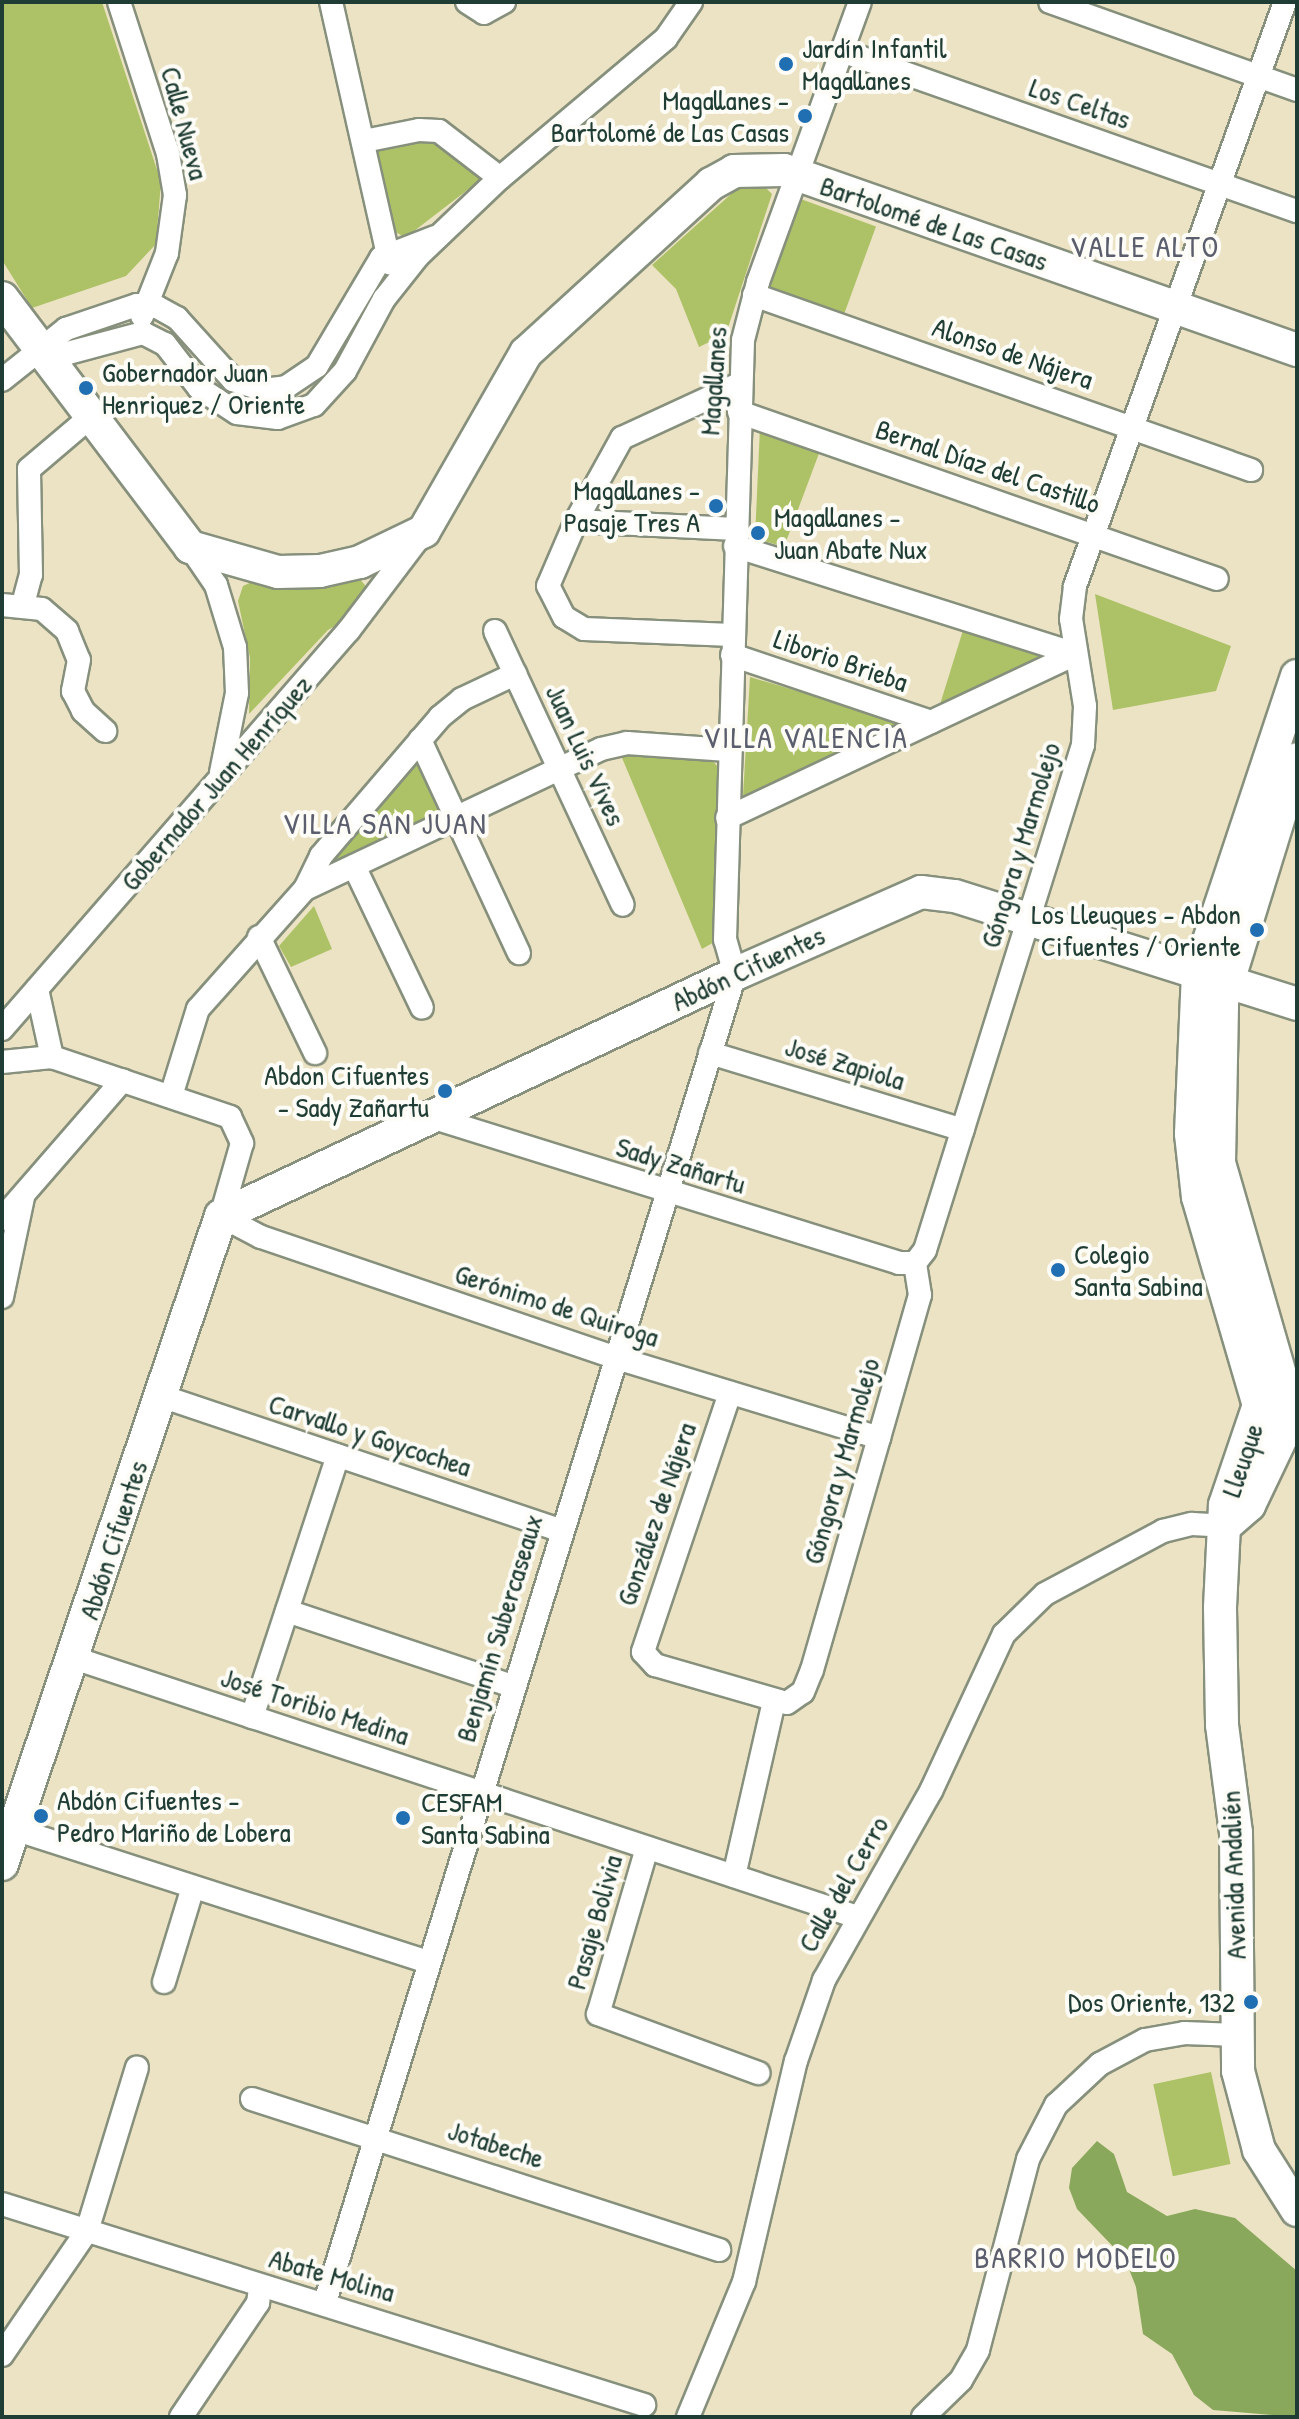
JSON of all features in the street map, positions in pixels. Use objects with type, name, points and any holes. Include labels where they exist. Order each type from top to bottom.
[{"type":"street","name":"Calle Nueva","points":[[119,2],[168,154],[175,195],[167,253],[136,332]]},
{"type":"street","points":[[331,2],[389,251],[384,299]]},
{"type":"street","points":[[467,2],[484,13],[504,2]]},
{"type":"street","points":[[40,353],[68,353],[136,332],[165,344],[199,388],[223,407],[253,417],[278,418],[301,412],[325,396],[384,299],[435,237],[500,178],[659,45],[691,2]]},
{"type":"street","name":"Magallanes","points":[[735,974],[725,940],[728,750],[743,340],[754,295],[860,2]]},
{"type":"street","points":[[1050,2],[1297,90]]},
{"type":"street","name":"Góngora y Marmolejo","points":[[734,1876],[783,1701],[803,1692],[812,1670],[920,1295],[915,1263],[925,1250],[1083,745],[1085,706],[1075,654],[1073,597],[1285,2]]},
{"type":"street","name":"Los Celtas","points":[[842,51],[1297,211]]},
{"type":"street","points":[[364,141],[419,130],[439,131],[500,178]]},
{"type":"street","name":"Gobernador Juan Henríquez","points":[[2,1029],[349,630],[424,531],[510,375],[543,334],[722,177],[763,167],[797,175]]},
{"type":"street","name":"Bartolomé de Las Casas","points":[[797,175],[1297,350]]},
{"type":"street","points":[[2,380],[40,353],[66,329],[119,307],[146,305],[177,318],[233,380],[252,388],[275,390],[297,382],[317,366],[361,284],[389,251],[435,237]]},
{"type":"street","name":"Alonso de Nájera","points":[[754,295],[1251,470]]},
{"type":"street","points":[[2,298],[40,353],[216,585],[235,647],[235,705],[219,780]]},
{"type":"street","points":[[739,384],[622,438],[576,521],[735,537],[1075,654]]},
{"type":"street","name":"Bernal Díaz del Castillo","points":[[739,412],[1217,579]]},
{"type":"street","points":[[89,418],[29,469],[31,575],[13,605],[50,613],[67,631],[79,660],[73,691],[83,711],[105,731]]},
{"type":"street","name":"Liborio Brieba","points":[[576,521],[548,586],[564,617],[584,629],[732,645],[931,722]]},
{"type":"street","points":[[190,547],[247,566],[299,573],[360,562],[424,531]]},
{"type":"street","name":"Juan Luis Vives","points":[[495,631],[623,905]]},
{"type":"street","points":[[727,818],[1075,654]]},
{"type":"street","points":[[171,1096],[193,1017],[259,937],[305,889],[321,856],[453,705],[515,674]]},
{"type":"street","points":[[1212,976],[1297,676]]},
{"type":"street","points":[[420,740],[519,953]]},
{"type":"street","points":[[305,889],[615,744],[728,750]]},
{"type":"street","points":[[1212,976],[1297,759]]},
{"type":"street","points":[[354,866],[422,1008]]},
{"type":"street","name":"Abdón Cifuentes","points":[[221,1216],[735,974],[921,892],[955,896],[1297,1004]]},
{"type":"street","points":[[259,937],[315,1053]]},
{"type":"street","name":"Benjamín Subercaseaux","points":[[325,2302],[664,1191],[735,974]]},
{"type":"street","name":"Lleuque","points":[[1212,976],[1220,1014],[1203,1218],[1259,1394],[1252,1438],[1227,1496],[1225,1526]]},
{"type":"street","points":[[37,989],[52,1057]]},
{"type":"street","name":"José Zapiola","points":[[710,1053],[963,1130]]},
{"type":"street","name":"Abdón Cifuentes","points":[[2,1062],[52,1057],[224,1113],[239,1129],[242,1143],[221,1216],[74,1658],[2,1864]]},
{"type":"street","points":[[2,1219],[123,1080]]},
{"type":"street","name":"Sady Zañartu","points":[[431,1117],[899,1263],[915,1263]]},
{"type":"street","name":"Lleuque","points":[[1206,1165],[1287,1390],[1287,1446],[1249,1505],[1225,1526]]},
{"type":"street","points":[[2,1297],[23,1197]]},
{"type":"street","name":"Gerónimo de Quiroga","points":[[221,1216],[261,1237],[613,1357],[879,1438]]},
{"type":"street","name":"González de Nájera","points":[[730,1393],[644,1642],[644,1656],[655,1665],[783,1701]]},
{"type":"street","name":"Carvallo y Goycochea","points":[[161,1396],[560,1530]]},
{"type":"street","points":[[252,1717],[338,1456]]},
{"type":"street","name":"Calle del Cerro","points":[[688,2417],[744,2282],[813,2006],[857,1917],[931,1791],[996,1647],[1013,1622],[1045,1594],[1163,1531],[1192,1524],[1225,1526]]},
{"type":"street","name":"Avenida Andalién","points":[[1225,1526],[1220,1690],[1236,1833],[1241,2091],[1251,2131],[1268,2169],[1297,2210]]},
{"type":"street","points":[[287,1611],[513,1686]]},
{"type":"street","name":"José Toribio Medina","points":[[74,1658],[857,1917]]},
{"type":"street","points":[[14,1829],[428,1962]]},
{"type":"street","name":"Pasaje Bolivia","points":[[647,1848],[598,2014],[758,2073]]},
{"type":"street","points":[[164,1982],[193,1887]]},
{"type":"street","points":[[923,2417],[961,2380],[978,2350],[1028,2159],[1056,2105],[1100,2064],[1145,2040],[1184,2033],[1238,2035]]},
{"type":"street","points":[[2,2355],[87,2231],[137,2067]]},
{"type":"street","name":"Jotabeche","points":[[252,2099],[376,2136],[719,2250]]},
{"type":"street","name":"Abate Molina","points":[[2,2204],[260,2289],[279,2287],[644,2405]]},
{"type":"street","points":[[181,2417],[258,2303],[260,2289]]},
{"type":"green space","points":[[2,2],[102,2],[161,182],[156,244],[126,276],[32,308],[2,260]]},
{"type":"green space","points":[[427,134],[483,178],[405,238],[393,230],[375,149]]},
{"type":"green space","points":[[762,184],[772,194],[726,334],[699,347],[676,289],[652,265],[740,186]]},
{"type":"green space","points":[[798,198],[876,226],[844,316],[766,287]]},
{"type":"green space","points":[[760,427],[821,448],[784,547],[755,538]]},
{"type":"green space","points":[[360,579],[368,589],[347,619],[328,630],[249,714],[250,658],[238,601],[243,586],[254,581],[318,588]]},
{"type":"green space","points":[[1095,594],[1231,646],[1216,691],[1113,710]]},
{"type":"green space","points":[[964,627],[1057,655],[937,714]]},
{"type":"green space","points":[[750,677],[912,725],[743,796]]},
{"type":"green space","points":[[620,753],[709,757],[720,769],[716,941],[702,949]]},
{"type":"green space","points":[[416,755],[444,812],[333,864],[331,859]]},
{"type":"green space","points":[[314,906],[332,949],[291,967],[279,946]]},
{"type":"green space","points":[[1211,2072],[1231,2164],[1173,2176],[1153,2084]]},
{"type":"green space","points":[[1097,2141],[1114,2154],[1127,2192],[1167,2216],[1195,2209],[1235,2218],[1297,2271],[1297,2417],[1213,2410],[1194,2395],[1172,2354],[1143,2334],[1136,2287],[1125,2259],[1077,2209],[1069,2188],[1072,2168]]},
{"type":"place","name":"Jardín Infantil Magallanes","points":[[786,64]]},
{"type":"place","name":"Magallanes - Bartolomé de Las Casas","points":[[805,116]]},
{"type":"place","name":"Gobernador Juan Henriquez / Oriente","points":[[86,388]]},
{"type":"place","name":"Magallanes - Pasaje Tres A","points":[[716,506]]},
{"type":"place","name":"Magallanes - Juan Abate Nux","points":[[758,533]]},
{"type":"place","name":"Los Lleuques - Abdon Cifuentes / Oriente","points":[[1257,930]]},
{"type":"place","name":"Abdon Cifuentes - Sady Zañartu","points":[[445,1091]]},
{"type":"place","name":"Colegio Santa Sabina","points":[[1058,1270]]},
{"type":"place","name":"Abdón Cifuentes - Pedro Mariño de Lobera","points":[[41,1816]]},
{"type":"place","name":"CESFAM Santa Sabina","points":[[403,1818]]},
{"type":"place","name":"Dos Oriente, 132","points":[[1251,2002]]},
{"type":"district","name":"VALLE ALTO","points":[[1145,246]]},
{"type":"district","name":"VILLA VALENCIA","points":[[806,737]]},
{"type":"district","name":"VILLA SAN JUAN","points":[[385,823]]},
{"type":"district","name":"BARRIO MODELO","points":[[1076,2257]]}]
